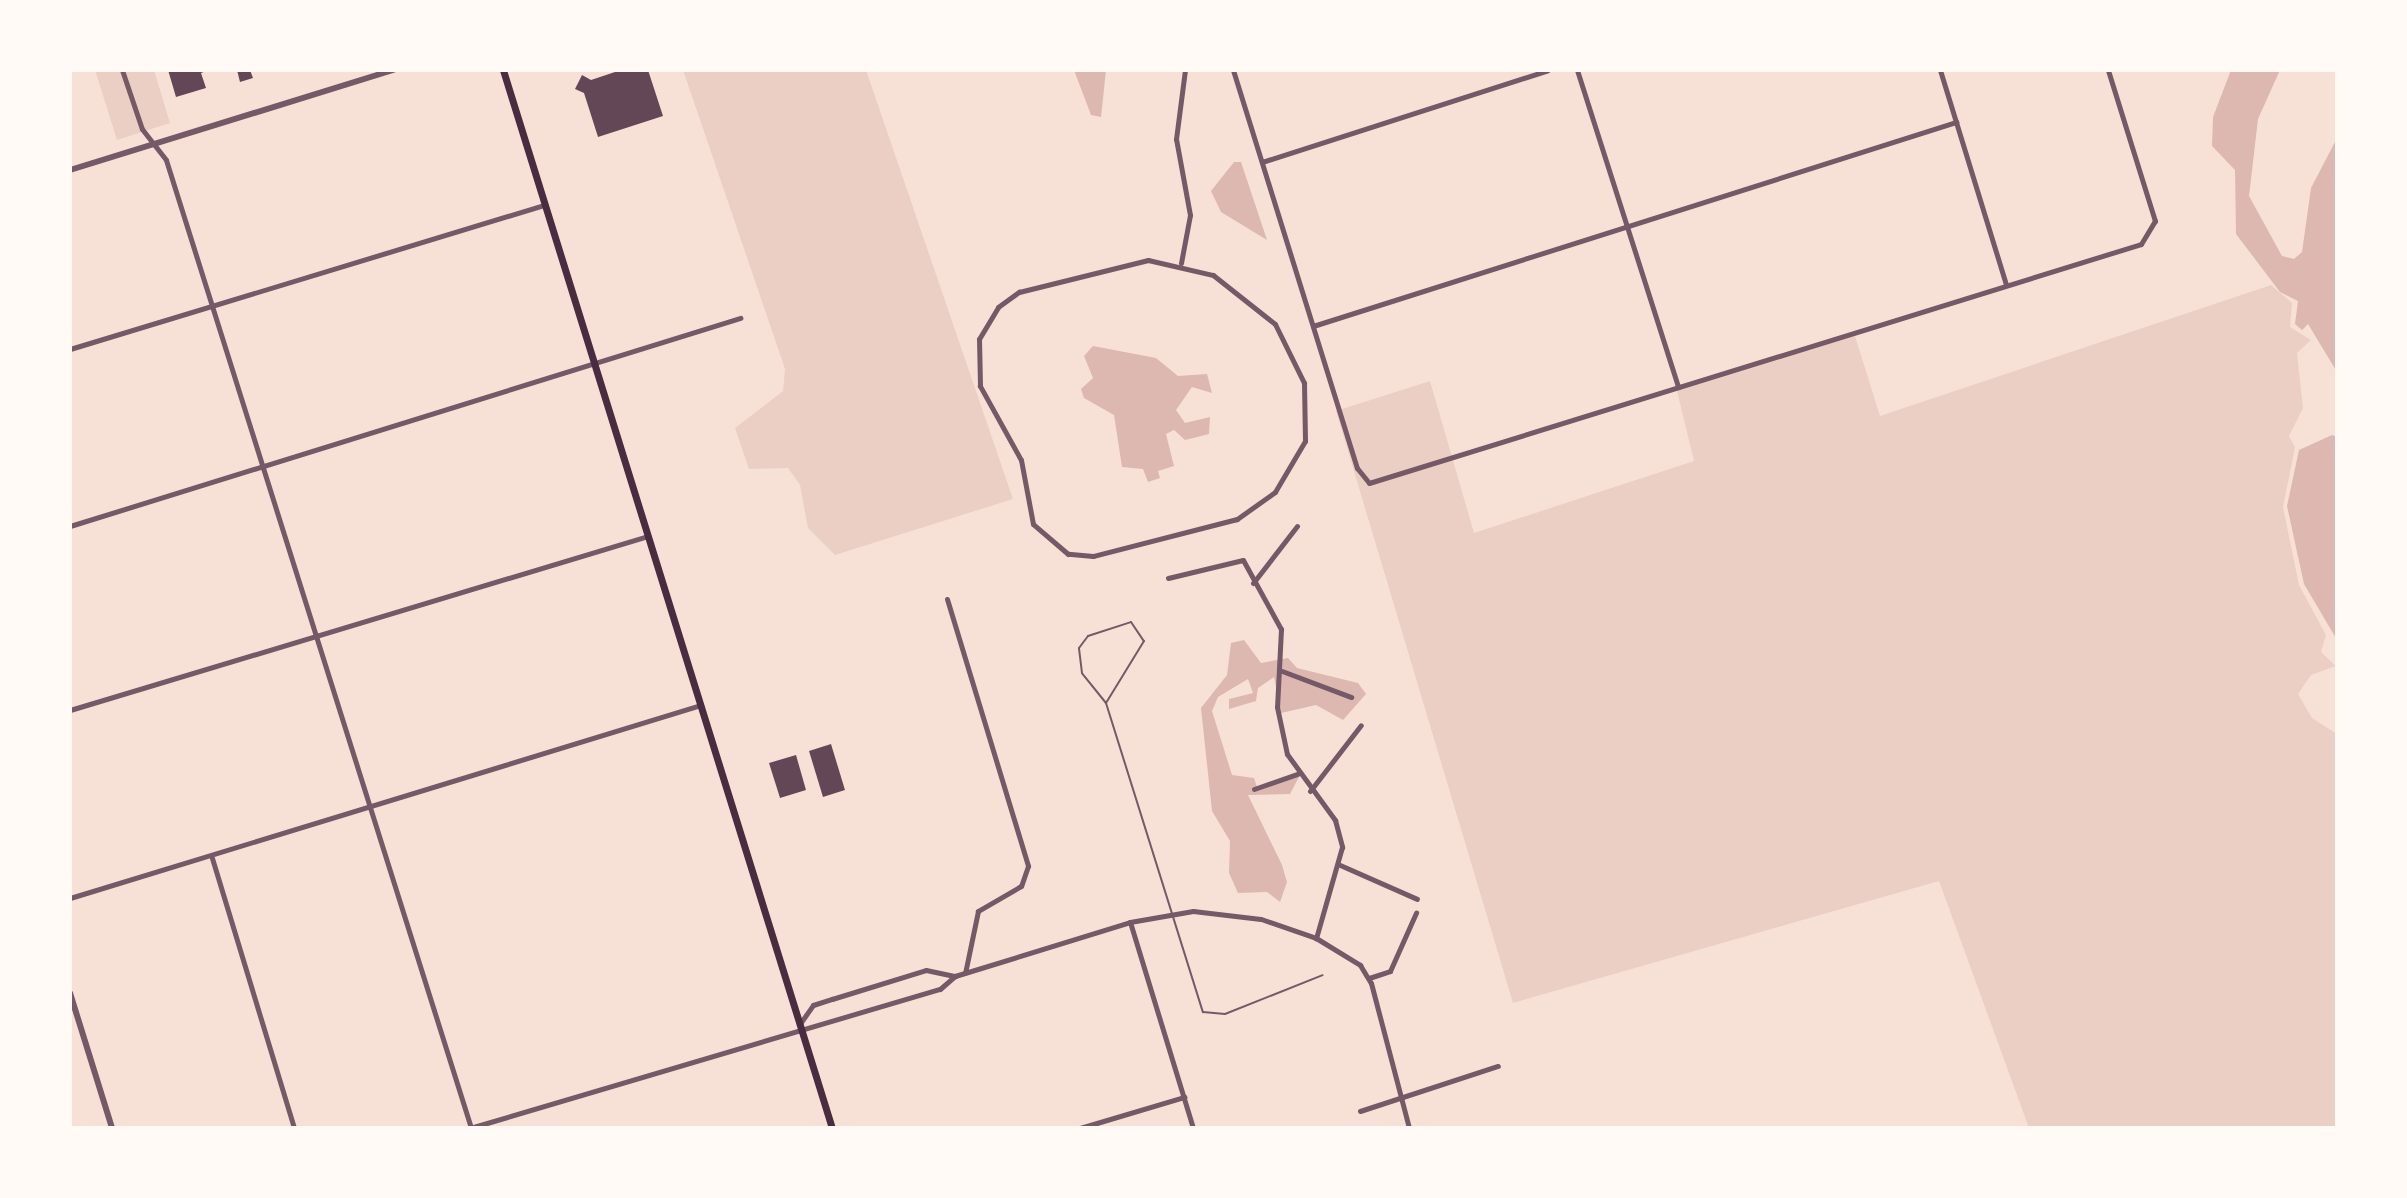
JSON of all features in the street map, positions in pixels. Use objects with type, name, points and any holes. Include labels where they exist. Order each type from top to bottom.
[{"type":"main road","points":[[503,70],[832,1128]]},
{"type":"street","points":[[122,70],[154,143],[213,305],[470,1128],[798,1026],[820,1026],[940,989],[955,976],[1167,913],[1248,916],[1316,938],[1354,959],[1369,978],[1409,1128]]},
{"type":"street","points":[[1181,263],[1190,215],[1176,139],[1185,70]]},
{"type":"street","points":[[1233,70],[1357,468],[1369,483],[2141,244],[2153,233],[2108,70]]},
{"type":"street","points":[[1262,162],[1548,70]]},
{"type":"street","points":[[1577,70],[1678,387]]},
{"type":"street","points":[[1940,70],[2006,285]]},
{"type":"street","points":[[70,170],[389,71]]},
{"type":"street","points":[[1313,326],[1956,122]]},
{"type":"street","points":[[70,349],[544,205]]},
{"type":"street","points":[[1128,261],[1181,263],[1249,297],[1286,340],[1307,397],[1303,449],[1275,492],[1224,525],[1093,556],[1068,554],[1033,524],[1021,460],[984,395],[977,362],[984,326],[1005,301],[1045,282],[1128,261]]},
{"type":"street","points":[[70,526],[596,369],[740,318]]},
{"type":"street","points":[[1253,583],[1297,526]]},
{"type":"street","points":[[70,710],[649,535]]},
{"type":"street","points":[[1168,578],[1243,560],[1281,629],[1282,671],[1278,718],[1297,774],[1335,820],[1340,865],[1316,938]]},
{"type":"street","points":[[947,599],[1028,866],[1021,886],[978,911],[965,973]]},
{"type":"street","points":[[1282,671],[1351,697]]},
{"type":"street","points":[[70,898],[212,858],[702,704]]},
{"type":"street","points":[[1310,791],[1361,725]]},
{"type":"street","points":[[1254,789],[1297,774]]},
{"type":"street","points":[[212,858],[294,1128]]},
{"type":"street","points":[[1340,865],[1417,899]]},
{"type":"street","points":[[1369,978],[1390,971],[1416,913]]},
{"type":"street","points":[[1130,922],[1193,1128]]},
{"type":"street","points":[[798,1026],[813,1005],[926,970],[955,976]]},
{"type":"street","points":[[70,993],[112,1128]]},
{"type":"street","points":[[1360,1111],[1498,1066]]},
{"type":"street","points":[[1080,1128],[1184,1097]]},
{"type":"lane","points":[[1106,703],[1144,641],[1131,622],[1088,636],[1079,648],[1082,673],[1106,703],[1167,913],[1210,1016],[1323,975]]},
{"type":"shaded area","points":[[95,70],[154,70],[170,123],[117,140]]},
{"type":"shaded area","points":[[683,70],[866,70],[1013,499],[835,555],[808,528],[800,485],[788,468],[749,469],[735,428],[783,391],[785,369]]},
{"type":"shaded area","points":[[1074,70],[1106,70],[1101,117],[1091,115]]},
{"type":"shaded area","points":[[2231,70],[2280,70],[2258,119],[2249,196],[2282,256],[2294,259],[2302,252],[2311,188],[2337,138],[2337,372],[2308,324],[2302,330],[2295,324],[2298,301],[2280,292],[2236,234],[2235,170],[2212,146],[2213,117]]},
{"type":"shaded area","points":[[1234,162],[1241,162],[1267,240],[1221,212],[1211,191]]},
{"type":"shaded area","points":[[2271,285],[2292,303],[2290,327],[2311,340],[2297,353],[2303,408],[2289,436],[2295,447],[2283,507],[2299,585],[2326,635],[2321,652],[2336,666],[2311,675],[2298,694],[2312,718],[2337,734],[2337,1128],[2029,1128],[1939,881],[1513,1003],[1336,411],[1430,381],[1474,533],[1694,461],[1677,391],[1855,336],[1880,416]]},
{"type":"shaded area","points":[[1093,346],[1156,358],[1178,376],[1207,374],[1212,393],[1192,387],[1176,410],[1185,423],[1210,417],[1209,434],[1185,440],[1174,430],[1166,434],[1174,466],[1158,471],[1160,478],[1148,482],[1143,469],[1122,467],[1114,415],[1084,398],[1081,389],[1093,378],[1084,356]]},
{"type":"shaded area","points":[[2332,435],[2337,437],[2337,640],[2304,584],[2287,506],[2299,450]]},
{"type":"shaded area","points":[[1244,640],[1261,663],[1288,658],[1297,668],[1358,683],[1366,694],[1343,720],[1316,705],[1281,713],[1274,677],[1258,688],[1256,701],[1229,709],[1229,699],[1253,693],[1248,679],[1218,697],[1212,711],[1232,775],[1254,778],[1257,787],[1300,775],[1290,794],[1248,795],[1282,865],[1287,882],[1280,902],[1267,892],[1238,893],[1229,873],[1230,841],[1212,811],[1201,708],[1227,675],[1231,643]]},
{"type":"building","points":[[168,70],[209,70],[201,73],[206,88],[176,97]]},
{"type":"building","points":[[237,70],[250,70],[253,78],[240,82]]},
{"type":"building","points":[[621,70],[648,70],[663,116],[598,137],[584,93],[575,89],[582,75],[591,80]]},
{"type":"building","points":[[831,744],[845,790],[823,797],[809,751]]},
{"type":"building","points":[[796,755],[806,790],[780,798],[769,763]]}]
